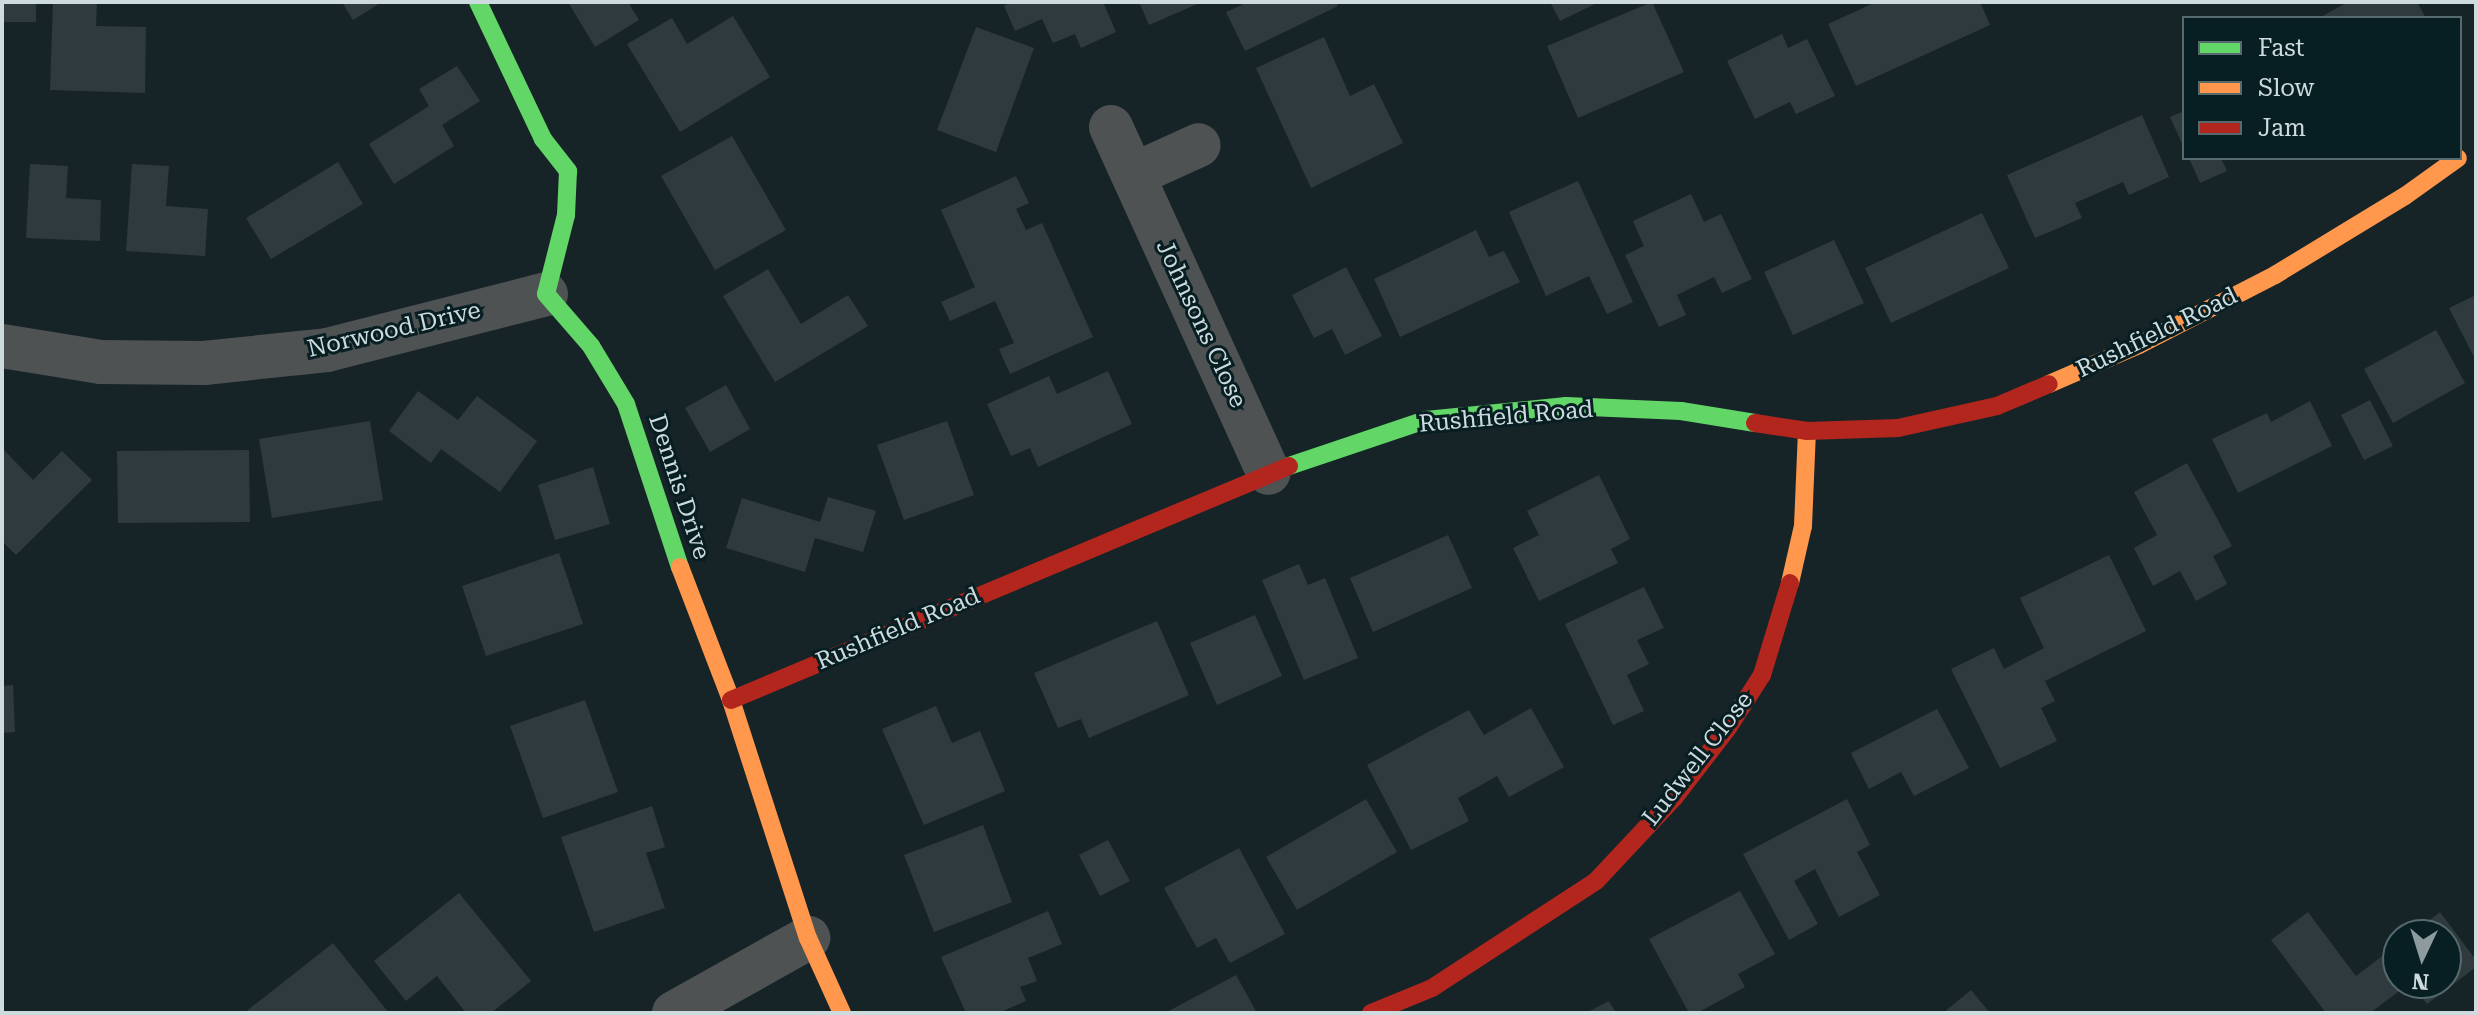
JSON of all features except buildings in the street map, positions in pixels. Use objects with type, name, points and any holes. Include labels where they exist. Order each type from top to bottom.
[{"type":"street","points":[[478,2],[525,95],[543,139],[568,171],[566,215],[546,294]]},
{"type":"street","name":"Johnsons Close","points":[[1111,127],[1269,473]]},
{"type":"street","points":[[1133,175],[1199,145]]},
{"type":"street","name":"Rushfield Road","points":[[731,700],[1269,473],[1426,420],[1566,406],[1681,411],[1807,431],[1898,428],[1997,406],[2139,345],[2275,275],[2405,196],[2455,160]]},
{"type":"street","name":"Norwood Drive","points":[[2,346],[101,362],[204,363],[327,350],[546,294]]},
{"type":"street","name":"Dennis Drive","points":[[546,294],[591,346],[626,404],[699,623],[731,700],[808,938],[842,1013]]},
{"type":"street","name":"Ludwell Close","points":[[1371,1013],[1438,1001],[1596,881],[1674,798],[1728,728],[1762,675],[1782,619],[1803,526],[1807,431]]},
{"type":"street","points":[[674,1013],[808,938]]},
{"type":"traffic: fast","points":[[478,2],[543,139],[568,171],[566,215],[546,294],[591,346],[626,404],[680,567]]},
{"type":"traffic: fast","points":[[1289,466],[1426,420],[1566,406],[1681,411],[1755,423]]},
{"type":"traffic: slow","points":[[2049,384],[2139,345],[2275,275],[2405,196],[2455,160]]},
{"type":"traffic: slow","points":[[1790,583],[1803,526],[1807,431]]},
{"type":"traffic: slow","points":[[680,567],[731,700],[808,938],[842,1013]]},
{"type":"traffic: jam","points":[[1755,423],[1807,431],[1898,428],[1997,406],[2049,384]]},
{"type":"traffic: jam","points":[[731,700],[1289,466]]},
{"type":"traffic: jam","points":[[1371,1013],[1432,988],[1596,881],[1674,798],[1728,728],[1762,675],[1790,583]]}]
